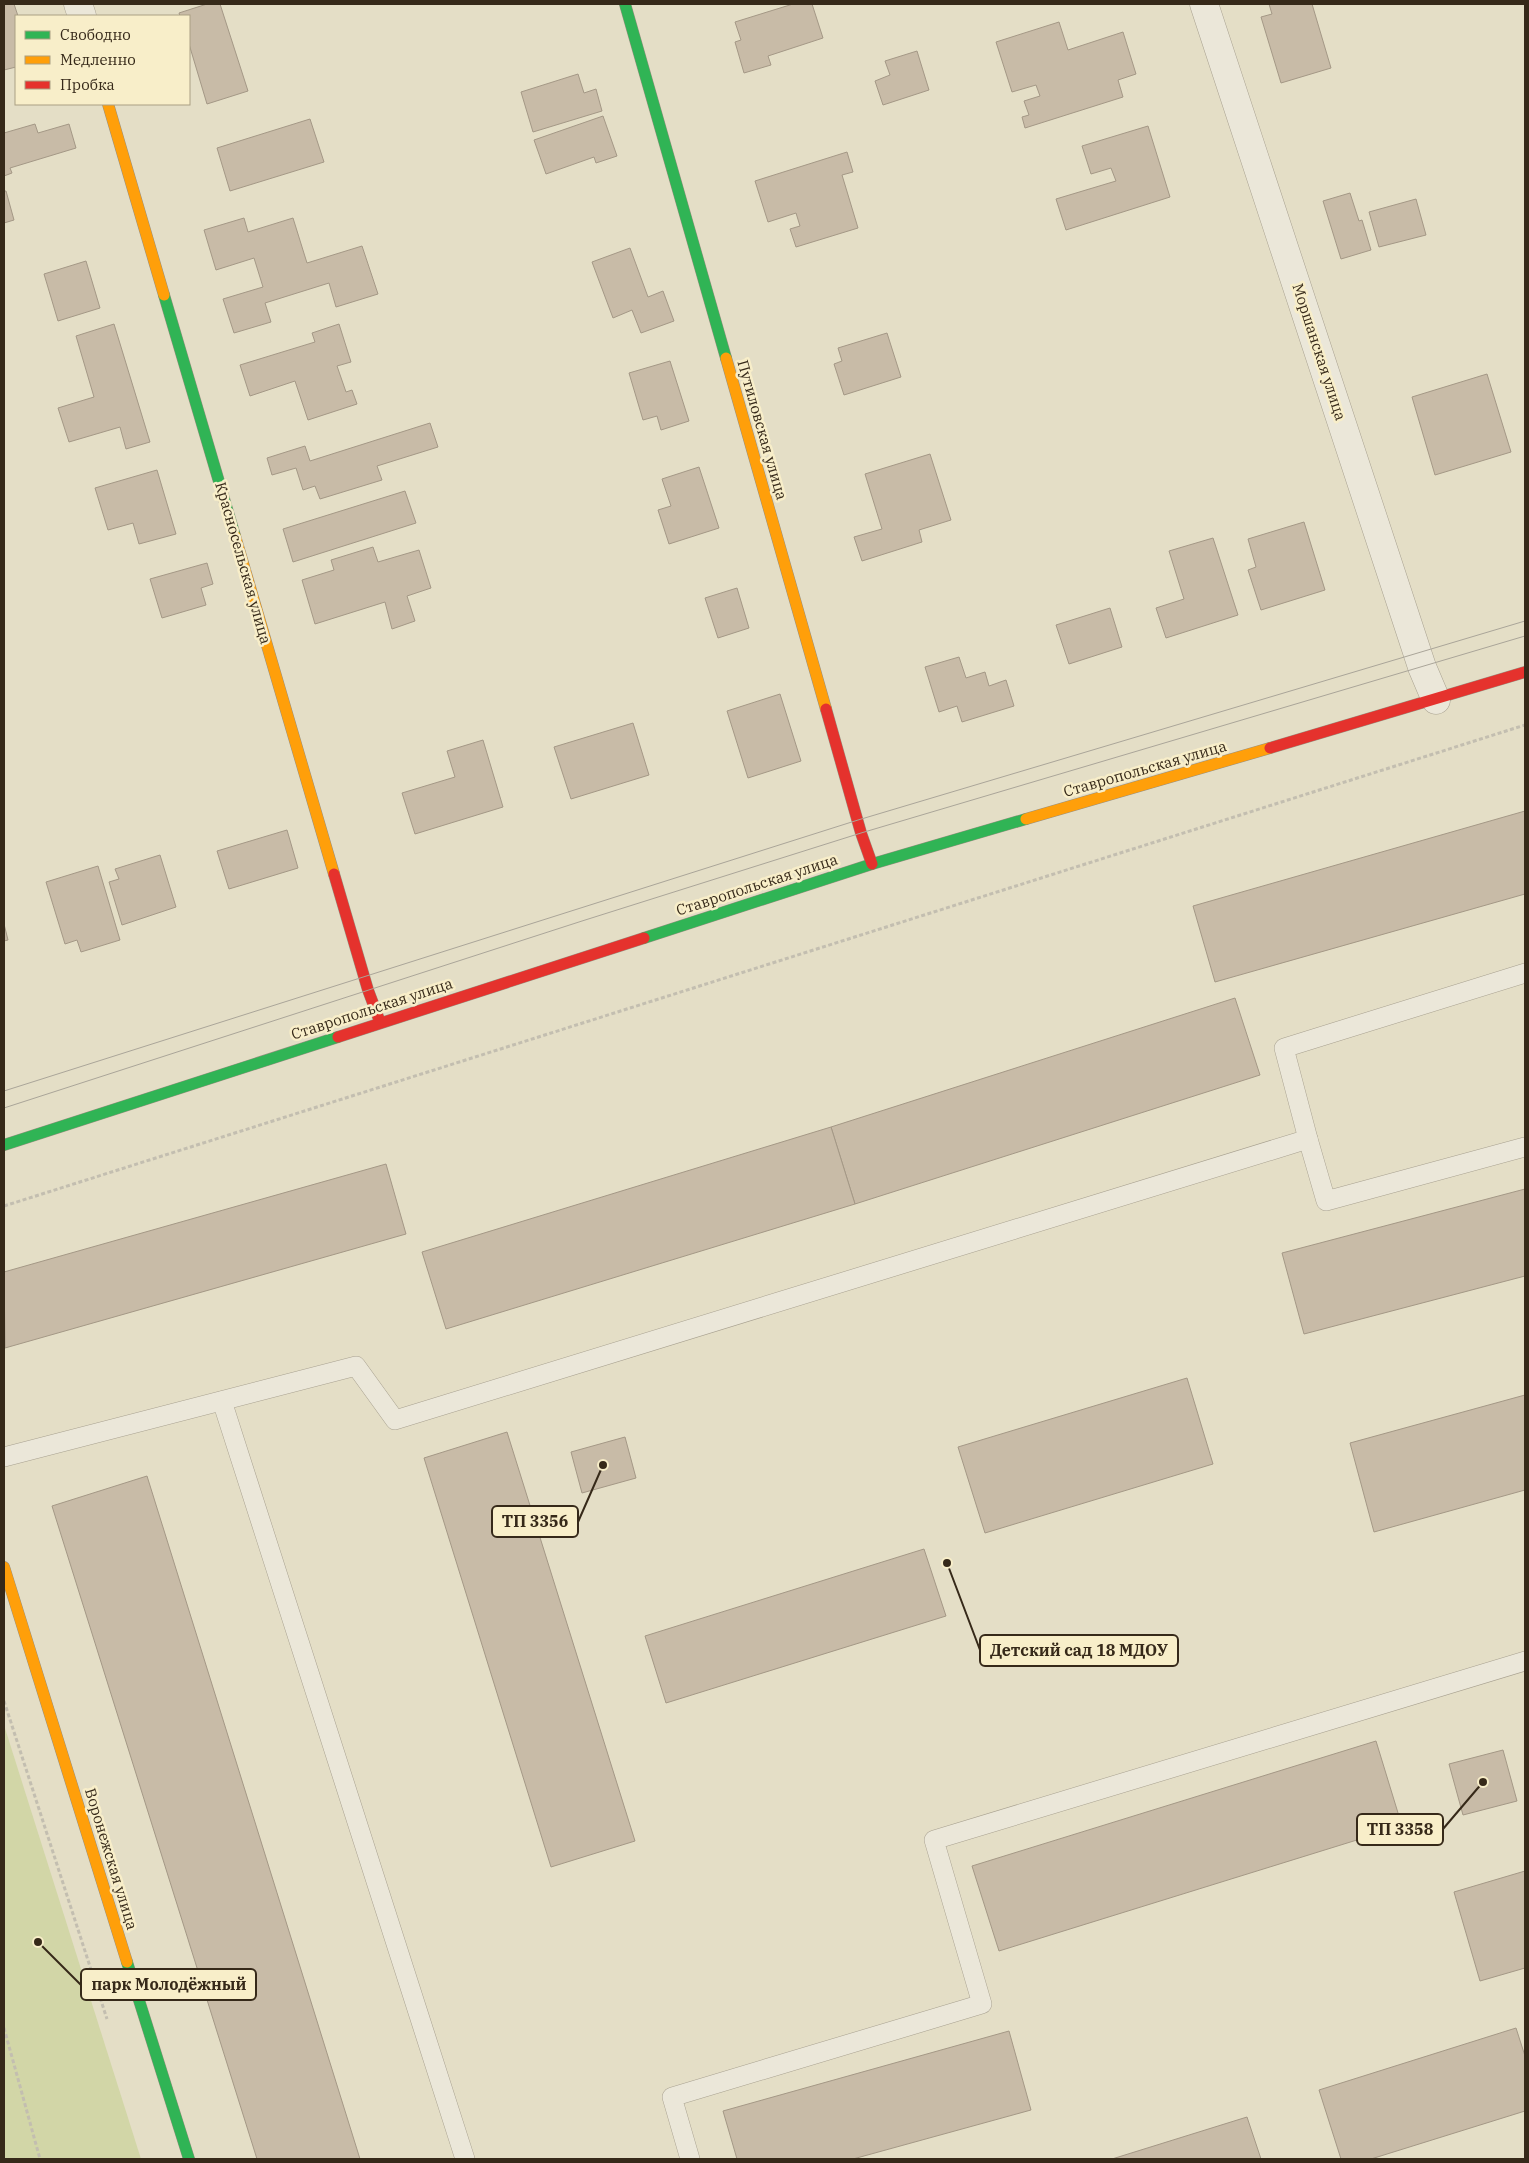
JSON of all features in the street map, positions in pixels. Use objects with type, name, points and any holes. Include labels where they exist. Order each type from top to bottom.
[{"type":"street","name":"Путиловская улица","points":[[625,4],[861,833],[872,864]]},
{"type":"street","name":"Моршанская улица","points":[[1204,4],[1422,667],[1436,700]]},
{"type":"street","name":"Красносельская улица","points":[[108,105],[368,990],[380,1022]]},
{"type":"street","name":"Ставропольская улица","points":[[4,1145],[872,864],[1436,700],[1525,672]]},
{"type":"street","name":"Воронежская улица","points":[[4,1567],[189,2159]]},
{"type":"lane","points":[[1525,973],[1284,1048],[1326,1201],[1525,1147]]},
{"type":"lane","points":[[4,1458],[356,1366],[395,1420],[1308,1139]]},
{"type":"lane","points":[[222,1401],[465,2159]]},
{"type":"lane","points":[[690,2159],[672,2097],[982,2004],[934,1840],[1525,1661]]},
{"type":"path","points":[[4,1206],[1525,725]]},
{"type":"path","points":[[4,1702],[110,2028]]},
{"type":"path","points":[[4,2028],[40,2159]]},
{"type":"green space","points":[[4,1725],[141,2159],[4,2159]]},
{"type":"building","points":[[4,4],[14,4],[18,15],[15,15],[15,67],[4,70]]},
{"type":"building","points":[[207,4],[220,4],[248,91],[207,104],[190,47],[190,15],[180,15],[179,13]]},
{"type":"building","points":[[793,4],[812,4],[823,38],[768,56],[771,65],[744,73],[735,42],[741,40],[735,22]]},
{"type":"building","points":[[1269,4],[1312,4],[1331,68],[1281,83],[1261,17],[1272,14]]},
{"type":"building","points":[[1059,22],[1068,50],[1123,32],[1136,74],[1118,80],[1123,97],[1025,128],[1022,117],[1029,115],[1024,101],[1040,96],[1036,85],[1012,92],[996,42]]},
{"type":"building","points":[[917,51],[929,90],[883,105],[875,81],[890,75],[885,61]]},
{"type":"building","points":[[578,74],[584,93],[596,89],[602,111],[533,132],[521,92]]},
{"type":"building","points":[[603,116],[617,156],[596,163],[594,157],[546,174],[534,140]]},
{"type":"building","points":[[310,119],[324,162],[230,191],[217,148]]},
{"type":"building","points":[[35,124],[38,133],[69,124],[76,148],[10,168],[12,173],[4,176],[4,133]]},
{"type":"building","points":[[1148,126],[1170,197],[1066,230],[1056,199],[1116,181],[1111,168],[1091,174],[1082,146]]},
{"type":"building","points":[[847,152],[853,172],[842,175],[858,228],[796,247],[790,229],[800,226],[796,213],[768,222],[755,181]]},
{"type":"building","points":[[4,191],[6,191],[14,220],[4,223]]},
{"type":"building","points":[[1350,193],[1359,221],[1362,220],[1371,250],[1341,259],[1323,201]]},
{"type":"building","points":[[1416,199],[1426,235],[1379,247],[1369,212]]},
{"type":"building","points":[[244,218],[248,232],[293,218],[307,263],[362,246],[378,294],[336,307],[329,283],[265,303],[271,322],[234,333],[223,299],[263,287],[254,258],[216,270],[204,230]]},
{"type":"building","points":[[630,248],[648,297],[663,291],[674,321],[641,333],[632,310],[613,318],[592,262]]},
{"type":"building","points":[[86,261],[100,308],[58,321],[44,274]]},
{"type":"building","points":[[114,324],[150,442],[126,449],[120,427],[69,442],[58,408],[94,397],[76,336]]},
{"type":"building","points":[[339,324],[351,362],[337,366],[346,392],[352,390],[357,404],[308,420],[295,381],[250,396],[240,365],[315,342],[312,333]]},
{"type":"building","points":[[887,333],[901,377],[844,395],[834,364],[842,361],[838,348]]},
{"type":"building","points":[[670,361],[689,421],[661,430],[657,416],[643,420],[629,373]]},
{"type":"building","points":[[1487,374],[1511,452],[1435,475],[1412,397]]},
{"type":"building","points":[[430,423],[438,447],[377,466],[382,480],[320,499],[315,486],[303,490],[296,468],[272,475],[267,458],[305,446],[310,461]]},
{"type":"building","points":[[930,454],[951,520],[919,530],[922,542],[862,561],[854,537],[882,529],[865,474]]},
{"type":"building","points":[[699,467],[719,528],[669,544],[658,510],[671,506],[662,479]]},
{"type":"building","points":[[157,470],[176,534],[139,544],[133,523],[108,530],[95,488]]},
{"type":"building","points":[[405,491],[416,523],[293,562],[283,529]]},
{"type":"building","points":[[1304,522],[1325,590],[1261,610],[1248,570],[1256,567],[1248,539]]},
{"type":"building","points":[[1213,538],[1238,615],[1166,638],[1156,608],[1184,599],[1169,551]]},
{"type":"building","points":[[373,547],[378,562],[419,550],[431,588],[407,596],[415,621],[392,629],[385,602],[315,624],[302,580],[334,570],[331,560]]},
{"type":"building","points":[[207,563],[213,584],[201,588],[206,605],[162,618],[150,579]]},
{"type":"building","points":[[737,588],[749,628],[718,638],[705,598]]},
{"type":"building","points":[[1110,608],[1122,647],[1069,664],[1056,625]]},
{"type":"building","points":[[959,657],[966,678],[985,672],[989,686],[1006,680],[1014,706],[962,722],[957,706],[939,712],[925,667]]},
{"type":"building","points":[[780,694],[801,761],[748,778],[727,711]]},
{"type":"building","points":[[633,723],[649,775],[571,799],[554,747]]},
{"type":"building","points":[[483,740],[503,807],[415,834],[402,793],[455,777],[447,751]]},
{"type":"building","points":[[1525,811],[1525,894],[1215,982],[1193,906]]},
{"type":"building","points":[[287,830],[298,868],[229,889],[217,851]]},
{"type":"building","points":[[160,855],[176,907],[122,925],[109,882],[119,879],[115,869]]},
{"type":"building","points":[[98,866],[120,940],[81,952],[77,940],[65,944],[46,882]]},
{"type":"building","points":[[4,924],[8,940],[4,941]]},
{"type":"building","points":[[1235,998],[1260,1075],[855,1204],[831,1127]]},
{"type":"building","points":[[831,1127],[855,1204],[446,1329],[422,1252]]},
{"type":"building","points":[[386,1164],[406,1234],[5,1348],[4,1272]]},
{"type":"building","points":[[1525,1189],[1525,1276],[1304,1334],[1282,1253]]},
{"type":"building","points":[[1187,1378],[1213,1464],[985,1533],[958,1447]]},
{"type":"building","points":[[1525,1395],[1525,1490],[1374,1532],[1350,1443]]},
{"type":"building","points":[[507,1432],[635,1841],[551,1867],[424,1458]]},
{"type":"building","points":[[625,1437],[636,1478],[582,1493],[571,1452]]},
{"type":"building","points":[[147,1476],[360,2159],[257,2159],[52,1506]]},
{"type":"building","points":[[924,1549],[946,1616],[666,1703],[645,1636]]},
{"type":"building","points":[[1376,1741],[1402,1826],[999,1951],[972,1866]]},
{"type":"building","points":[[1503,1750],[1517,1801],[1463,1815],[1449,1764]]},
{"type":"building","points":[[1525,1871],[1525,1968],[1480,1981],[1454,1892]]},
{"type":"building","points":[[1516,2028],[1525,2056],[1525,2111],[1371,2159],[1341,2159],[1319,2090]]},
{"type":"building","points":[[1009,2031],[1031,2110],[853,2159],[737,2159],[723,2111]]},
{"type":"building","points":[[1247,2117],[1261,2159],[1112,2159]]},
{"type":"tram line","points":[[4,1091],[858,820],[1525,621]]},
{"type":"tram line","points":[[4,1108],[861,833],[1525,636]]},
{"type":"traffic: fast","points":[[625,4],[726,358]]},
{"type":"traffic: fast","points":[[164,295],[235,536]]},
{"type":"traffic: fast","points":[[644,938],[872,864],[1026,819]]},
{"type":"traffic: fast","points":[[4,1145],[338,1037]]},
{"type":"traffic: fast","points":[[127,1962],[189,2159]]},
{"type":"traffic: slow","points":[[108,105],[164,295]]},
{"type":"traffic: slow","points":[[726,358],[826,709]]},
{"type":"traffic: slow","points":[[235,536],[334,874]]},
{"type":"traffic: slow","points":[[1026,819],[1270,748]]},
{"type":"traffic: slow","points":[[4,1567],[127,1962]]},
{"type":"traffic: jam","points":[[1270,748],[1525,672]]},
{"type":"traffic: jam","points":[[826,709],[861,833],[872,864]]},
{"type":"traffic: jam","points":[[334,874],[368,990],[380,1022]]},
{"type":"traffic: jam","points":[[338,1037],[644,938]]},
{"type":"place","name":"ТП 3356","points":[[603,1465]]},
{"type":"place","name":"Детский сад 18 МДОУ","points":[[947,1563]]},
{"type":"place","name":"ТП 3358","points":[[1483,1782]]},
{"type":"place","name":"парк Молодёжный","points":[[38,1942]]}]
